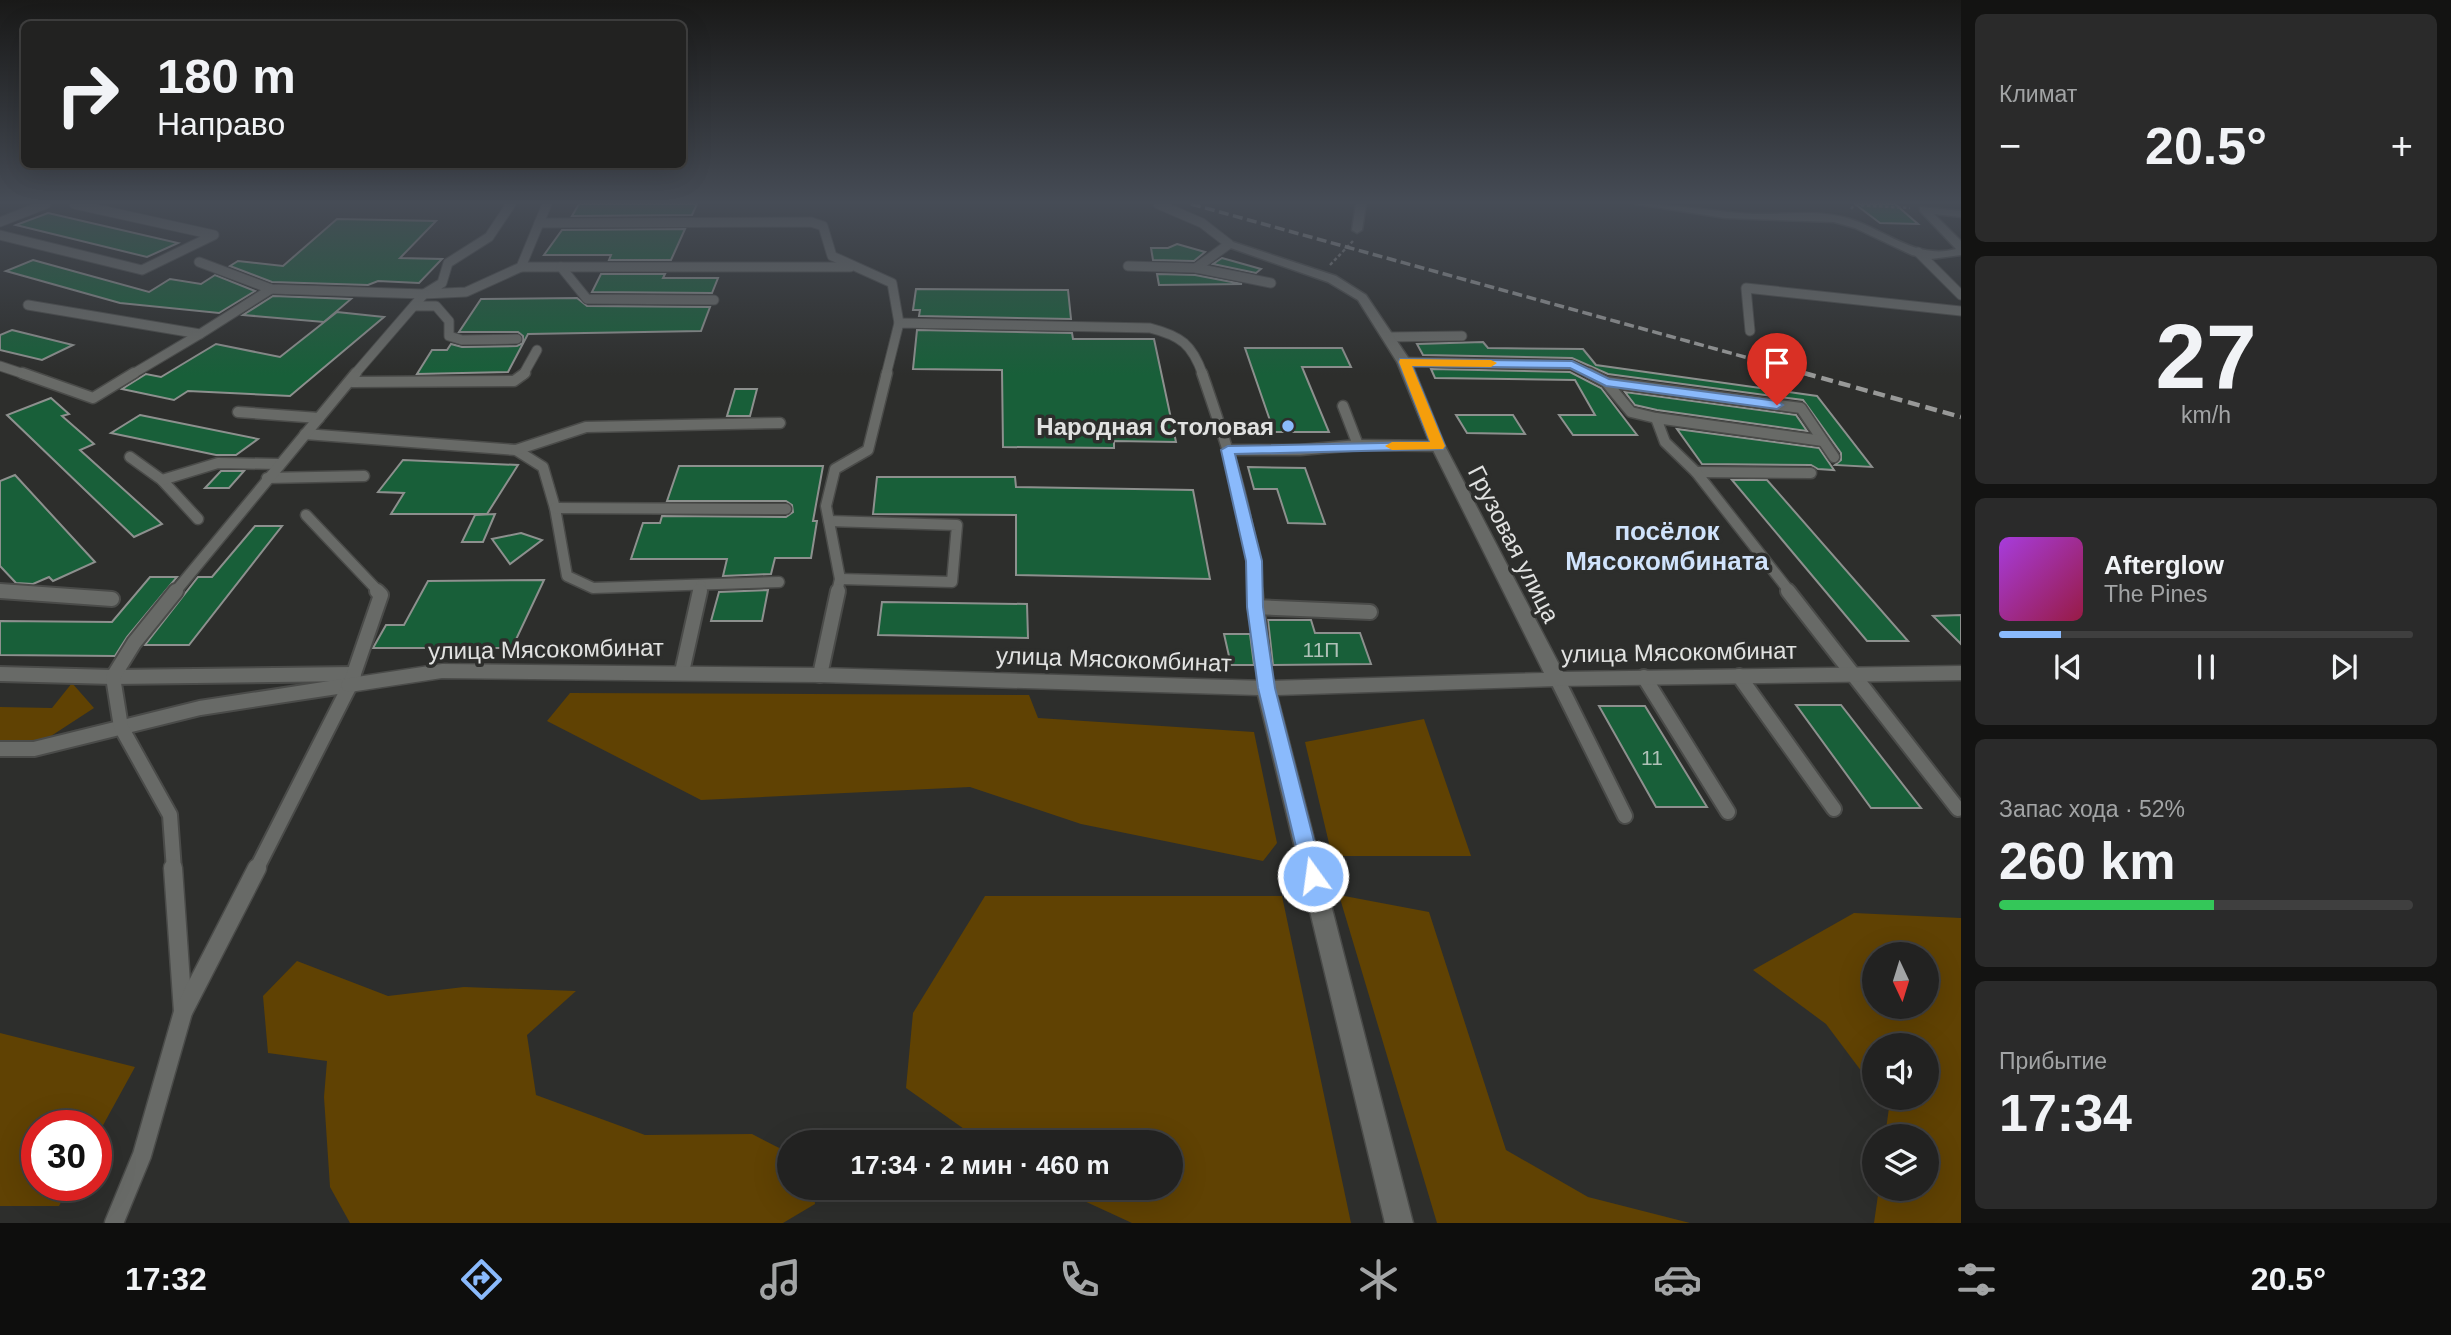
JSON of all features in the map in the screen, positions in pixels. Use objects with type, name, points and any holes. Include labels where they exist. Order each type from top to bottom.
[{"type":"street","name":"Грузовая улица","points":[[1279,261],[1332,279],[1362,298],[1405,362],[1438,446],[1557,679]]},
{"type":"street","name":"улица Мясокомбинат","points":[[352,680],[442,671],[682,672],[1266,688],[1644,677],[1961,673]]},
{"type":"street","points":[[1266,688],[1399,1223]]},
{"type":"lane","points":[[105,261],[142,270],[160,261]]},
{"type":"lane","points":[[183,1012],[170,815],[121,727],[113,677],[134,643],[278,464],[352,382],[424,294],[442,283],[451,261]]},
{"type":"lane","points":[[521,267],[523,261]]},
{"type":"lane","points":[[820,675],[840,579],[826,506],[835,469],[869,450],[899,323],[892,283],[842,261]]},
{"type":"lane","points":[[1196,268],[1206,261]]},
{"type":"lane","points":[[1927,261],[1961,295]]},
{"type":"lane","points":[[199,262],[271,289],[424,294],[466,292],[521,267],[854,267]]},
{"type":"lane","points":[[561,267],[587,299],[714,300]]},
{"type":"lane","points":[[1128,267],[1196,268],[1271,283]]},
{"type":"lane","points":[[1750,331],[1746,288],[1961,311]]},
{"type":"lane","points":[[0,366],[93,398],[271,289]]},
{"type":"lane","points":[[28,305],[200,334]]},
{"type":"lane","points":[[414,306],[436,306],[449,321],[449,336],[462,340],[517,339]]},
{"type":"lane","points":[[899,323],[1150,328],[1174,334],[1186,343],[1199,365],[1228,450],[1254,561],[1255,607],[1266,688]]},
{"type":"lane","points":[[1388,337],[1462,336]]},
{"type":"lane","points":[[352,382],[514,381],[525,374],[537,350]]},
{"type":"lane","points":[[1405,362],[1572,365],[1606,382],[1801,408],[1834,457]]},
{"type":"lane","points":[[1606,382],[1630,412],[1823,441]]},
{"type":"lane","points":[[1343,406],[1358,445]]},
{"type":"lane","points":[[238,412],[320,418]]},
{"type":"lane","points":[[1656,418],[1665,442],[1696,472],[1958,809]]},
{"type":"lane","points":[[305,434],[516,450],[586,427],[780,423]]},
{"type":"lane","points":[[1228,450],[1300,450],[1358,445],[1438,446]]},
{"type":"lane","points":[[516,450],[543,467],[555,508],[567,576],[593,588],[779,582]]},
{"type":"lane","points":[[130,457],[162,480],[198,519]]},
{"type":"lane","points":[[162,480],[208,464],[244,459],[278,464]]},
{"type":"lane","points":[[1696,472],[1811,473]]},
{"type":"lane","points":[[267,478],[364,476]]},
{"type":"lane","points":[[555,508],[786,509]]},
{"type":"lane","points":[[114,1223],[142,1155],[183,1012],[352,680],[381,595],[306,515]]},
{"type":"lane","points":[[829,521],[957,525],[952,582],[840,579]]},
{"type":"lane","points":[[682,672],[701,585]]},
{"type":"lane","points":[[0,591],[112,599]]},
{"type":"lane","points":[[1255,607],[1370,612]]},
{"type":"lane","points":[[0,674],[352,680]]},
{"type":"lane","points":[[1739,676],[1834,808]]},
{"type":"lane","points":[[1644,677],[1728,812]]},
{"type":"lane","points":[[1557,679],[1625,816]]},
{"type":"lane","points":[[0,749],[34,749],[200,709],[352,680]]},
{"type":"path","points":[[1332,279],[1331,264],[1334,261]]},
{"type":"shaded area","points":[[72,683],[94,708],[51,736],[0,749],[0,707],[52,708]]},
{"type":"shaded area","points":[[570,693],[1029,695],[1038,718],[1254,732],[1277,843],[1263,861],[1081,824],[970,787],[701,800],[547,721]]},
{"type":"shaded area","points":[[1424,719],[1471,856],[1332,856],[1305,742]]},
{"type":"shaded area","points":[[1339,895],[1429,912],[1506,1150],[1588,1197],[1690,1223],[1437,1223]]},
{"type":"shaded area","points":[[985,896],[1282,896],[1351,1223],[1132,1223],[1082,1200],[1183,1200],[1183,1130],[966,1130],[906,1088],[913,1013]]},
{"type":"shaded area","points":[[1854,913],[1961,918],[1961,1223],[1874,1223],[1877,1201],[1939,1201],[1939,1124],[1887,1124],[1889,1110],[1939,1110],[1939,1033],[1862,1033],[1862,1072],[1826,1024],[1753,970]]},
{"type":"shaded area","points":[[297,961],[388,996],[464,987],[576,991],[527,1035],[536,1095],[645,1135],[752,1134],[777,1147],[777,1200],[814,1200],[815,1204],[783,1223],[350,1223],[330,1187],[324,1097],[327,1061],[268,1053],[263,996]]},
{"type":"shaded area","points":[[0,1033],[135,1067],[111,1110],[21,1110],[21,1201],[62,1201],[59,1206],[0,1206]]},
{"type":"building","points":[[37,261],[149,292],[170,279],[201,284],[215,275],[255,291],[219,313],[120,303],[6,271]]},
{"type":"building","points":[[239,261],[283,266],[289,261],[440,261],[419,283],[378,281],[368,285],[272,282],[230,266]]},
{"type":"building","points":[[1217,261],[1233,261],[1261,269],[1256,273],[1213,264]]},
{"type":"building","points":[[601,274],[665,274],[663,278],[718,278],[712,293],[592,292]]},
{"type":"building","points":[[1157,274],[1195,275],[1242,284],[1159,285]]},
{"type":"building","points":[[916,289],[1068,290],[1071,319],[919,316],[920,310],[913,310]]},
{"type":"building","points":[[273,296],[351,299],[324,322],[243,315]]},
{"type":"building","points":[[577,298],[587,306],[710,307],[701,331],[528,334],[508,372],[417,374],[432,350],[447,350],[451,344],[462,347],[517,346],[523,343],[523,336],[518,332],[459,332],[481,299]]},
{"type":"building","points":[[337,312],[384,317],[290,396],[188,391],[174,400],[122,389],[146,374],[161,377],[216,344],[280,357]]},
{"type":"building","points":[[12,330],[73,345],[42,360],[0,350],[0,335]]},
{"type":"building","points":[[917,330],[1072,333],[1073,339],[1154,339],[1176,442],[1114,441],[1114,448],[1003,447],[1002,370],[913,369]]},
{"type":"building","points":[[1483,342],[1488,348],[1583,349],[1596,365],[1817,396],[1872,467],[1835,465],[1841,460],[1841,453],[1803,400],[1608,374],[1572,358],[1423,355],[1417,344]]},
{"type":"building","points":[[1245,348],[1342,348],[1351,367],[1302,367],[1329,432],[1274,432]]},
{"type":"building","points":[[1431,369],[1570,372],[1601,388],[1637,435],[1573,435],[1559,415],[1595,415],[1575,380],[1435,378]]},
{"type":"building","points":[[735,389],[757,389],[750,416],[727,416]]},
{"type":"building","points":[[1625,392],[1796,415],[1807,431],[1657,410],[1635,405]]},
{"type":"building","points":[[51,398],[69,414],[62,416],[94,444],[80,450],[162,524],[134,537],[7,415]]},
{"type":"building","points":[[140,415],[258,439],[236,455],[216,455],[111,433]]},
{"type":"building","points":[[1456,415],[1513,415],[1525,434],[1467,433]]},
{"type":"building","points":[[1677,429],[1819,448],[1834,470],[1818,469],[1811,465],[1702,464]]},
{"type":"building","points":[[403,460],[518,465],[487,514],[391,514],[404,493],[378,492]]},
{"type":"building","points":[[679,466],[823,466],[813,521],[817,521],[811,558],[775,558],[771,574],[723,576],[727,559],[631,559],[643,523],[660,523],[662,516],[786,517],[793,512],[792,505],[786,501],[667,501]]},
{"type":"building","points":[[1248,467],[1305,468],[1325,524],[1288,523],[1277,489],[1254,489]]},
{"type":"building","points":[[221,471],[244,471],[229,488],[205,488]]},
{"type":"building","points":[[15,475],[95,562],[53,581],[49,577],[33,584],[16,583],[0,566],[0,481]]},
{"type":"building","points":[[877,477],[1015,477],[1016,487],[1193,490],[1210,579],[1016,575],[1016,515],[873,514]]},
{"type":"building","points":[[1732,480],[1767,480],[1908,641],[1867,641]]},
{"type":"building","points":[[495,514],[483,542],[462,542],[475,515]]},
{"type":"building","points":[[255,526],[282,526],[189,645],[145,645],[198,577],[212,577]]},
{"type":"building","points":[[521,533],[542,540],[510,564],[492,539]]},
{"type":"building","points":[[150,577],[177,577],[127,637],[115,656],[0,655],[0,621],[112,622]]},
{"type":"building","points":[[544,580],[512,648],[373,648],[386,625],[404,625],[428,581]]},
{"type":"building","points":[[768,590],[762,621],[711,621],[719,592]]},
{"type":"building","points":[[882,602],[1027,604],[1028,638],[878,635]]},
{"type":"building","points":[[1961,615],[1961,644],[1933,616]]},
{"type":"building","points":[[1268,620],[1311,620],[1315,633],[1360,633],[1371,664],[1273,665]]},
{"type":"building","points":[[1224,634],[1250,634],[1254,665],[1231,665]]},
{"type":"building","points":[[1796,705],[1841,705],[1921,808],[1871,808]]},
{"type":"building","points":[[1599,706],[1645,706],[1707,807],[1656,807]]},
{"type":"railway","points":[[1398,261],[1810,375]]},
{"type":"railway","points":[[1804,373],[1961,417]]},
{"type":"slow traffic","points":[[1392,446],[1438,446],[1405,362],[1491,363]]},
{"type":"place","name":"Народная Столовая","points":[[1288,426]]},
{"type":"district","name":"посёлок Мясокомбината","points":[[1667,546]]},
{"type":"route","points":[[1313,876],[1266,688],[1255,607],[1254,561],[1228,450],[1300,450],[1358,445],[1438,446],[1405,362],[1572,365],[1606,382],[1777,405]]}]
